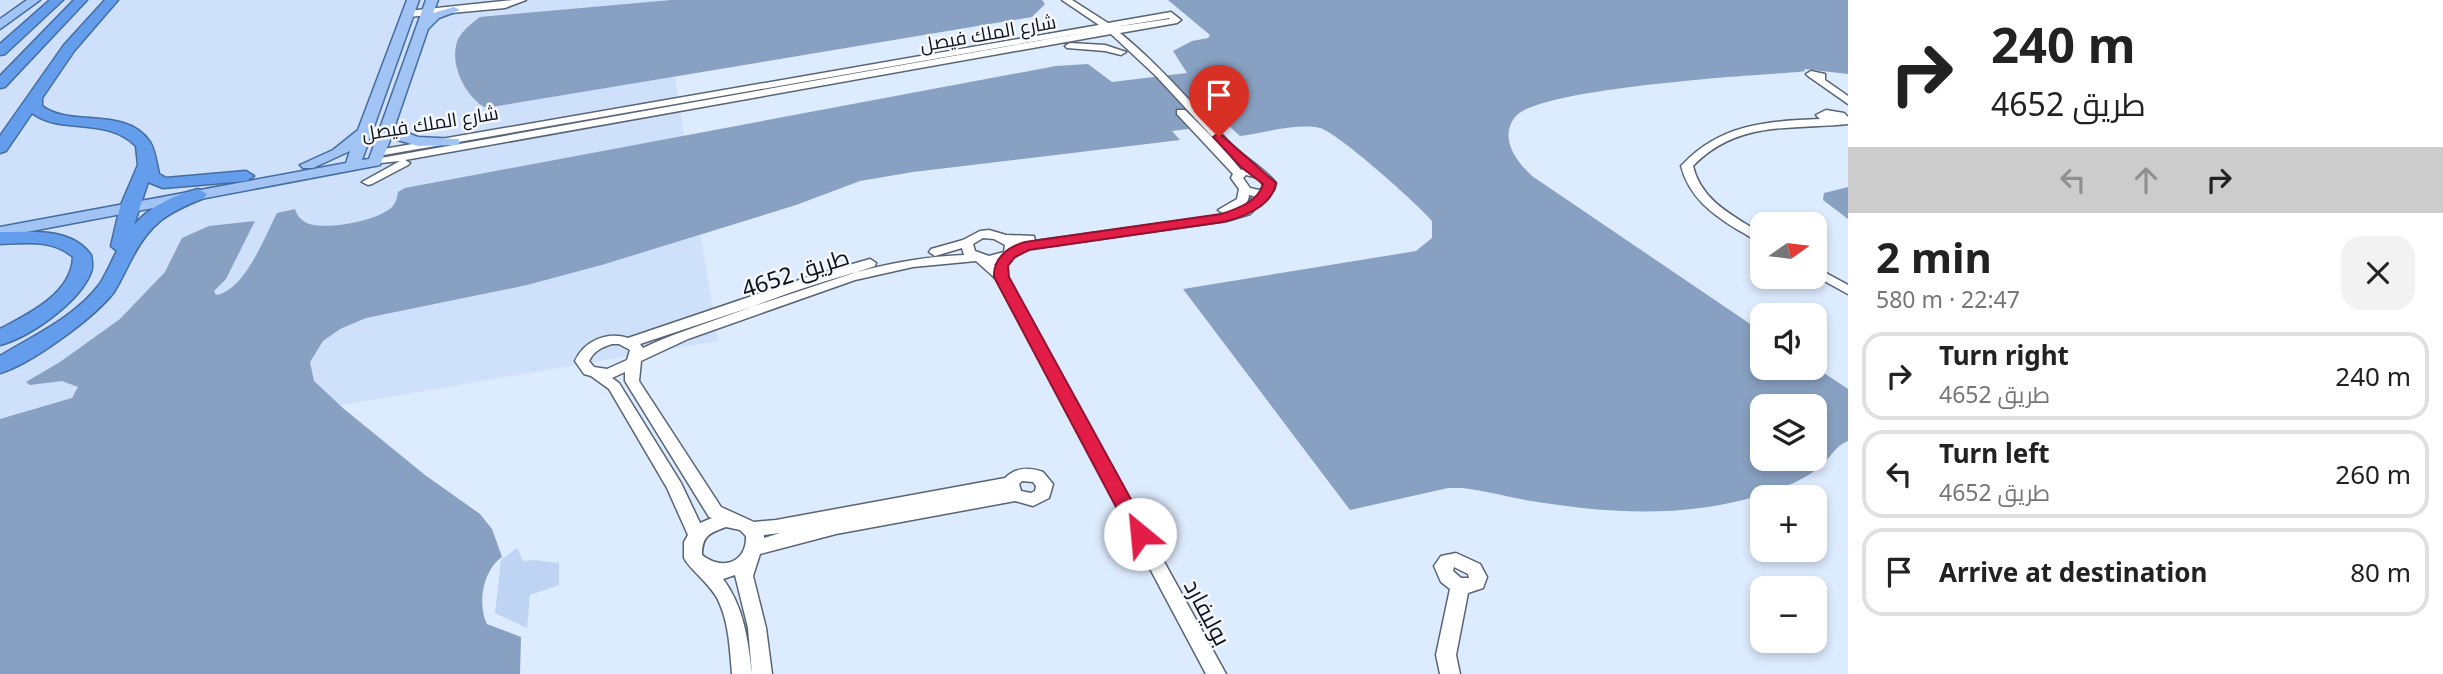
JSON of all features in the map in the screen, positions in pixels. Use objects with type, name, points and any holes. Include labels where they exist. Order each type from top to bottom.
[{"type":"highway","points":[[0,36],[48,0]]},
{"type":"highway","points":[[0,51],[57,0]]},
{"type":"highway","points":[[0,69],[74,0]]},
{"type":"highway","points":[[0,84],[81,0]]},
{"type":"highway","points":[[23,62],[105,0]]},
{"type":"highway","points":[[0,148],[69,48],[112,0]]},
{"type":"highway","points":[[35,97],[34,107],[43,114],[104,125],[132,135],[144,145],[151,177],[163,183],[246,176]]},
{"type":"highway","points":[[114,272],[131,202],[147,159]]},
{"type":"highway","points":[[0,366],[47,337],[106,289],[144,221],[158,211],[198,194]]},
{"type":"highway","points":[[0,238],[47,237],[78,249],[85,259],[84,271],[76,285],[61,301],[40,317],[0,338]]},
{"type":"main road","points":[[0,25],[34,0]]},
{"type":"main road","points":[[377,158],[431,5],[459,8]]},
{"type":"main road","points":[[354,162],[410,8]]},
{"type":"main road","points":[[422,28],[435,16],[459,8]]},
{"type":"main road","points":[[303,171],[338,153],[366,130]]},
{"type":"main road","points":[[386,130],[406,139],[453,142]]},
{"type":"main road","name":"شارع الملك فيصل","points":[[0,221],[198,194],[377,158]]},
{"type":"main road","points":[[303,171],[345,181]]},
{"type":"main road","name":"شارع الملك فيصل","points":[[0,232],[246,176],[303,171]]},
{"type":"street","points":[[459,8],[515,0]]},
{"type":"street","points":[[459,8],[510,4],[522,0]]},
{"type":"street","points":[[1063,1],[1091,13],[1164,16]]},
{"type":"street","points":[[1050,36],[1067,31],[1075,20],[1063,1]]},
{"type":"street","points":[[1008,255],[1025,246],[1223,218],[1245,211],[1270,188],[1270,183],[1141,62],[1104,30],[1063,1]]},
{"type":"street","points":[[410,8],[431,5]]},
{"type":"street","points":[[1091,13],[1121,52]]},
{"type":"street","name":"شارع الملك فيصل","points":[[377,158],[423,155],[1019,49],[1104,30],[1164,16],[1171,15],[1177,20],[1141,27],[1104,30],[1050,36],[453,142],[377,158]]},
{"type":"street","points":[[1141,27],[1135,36],[1141,62]]},
{"type":"street","points":[[1019,49],[1082,46],[1121,52],[1141,62],[1239,174],[1238,182],[1244,189],[1253,193],[1264,193]]},
{"type":"street","points":[[1820,81],[1848,101]]},
{"type":"street","points":[[1750,231],[1704,198],[1693,186],[1687,166],[1702,149],[1728,137],[1762,127],[1836,118]]},
{"type":"street","points":[[368,182],[423,155]]},
{"type":"street","points":[[1239,174],[1259,174]]},
{"type":"street","points":[[1006,239],[1022,240],[1222,210],[1240,203],[1244,197],[1244,189]]},
{"type":"street","name":"طريق 4652","points":[[1006,239],[989,234],[980,235],[967,243],[850,268],[630,342],[612,340],[590,348],[585,354],[584,366],[597,374],[618,372],[672,340],[854,277],[936,259],[996,260],[1008,255]]},
{"type":"street","points":[[1001,277],[1001,266],[1011,244],[1006,239]]},
{"type":"street","points":[[967,243],[969,253],[979,259]]},
{"type":"street","name":"بوليفارد","points":[[979,259],[1001,277],[1216,674]]},
{"type":"street","points":[[1827,278],[1848,290]]},
{"type":"street","points":[[630,342],[638,352],[632,381],[715,512],[752,529],[756,535],[744,576],[757,628],[762,674]]},
{"type":"street","points":[[597,374],[614,386],[674,487],[697,535]]},
{"type":"street","points":[[705,568],[728,570],[779,540],[1012,489],[752,529]]},
{"type":"street","points":[[735,520],[714,523],[697,535],[691,550],[698,564],[705,568],[728,599],[739,642],[742,674]]},
{"type":"street","points":[[1450,674],[1446,655],[1460,585]]},
{"type":"shaded area","points":[[0,0],[662,0],[718,341],[0,463]]},
{"type":"shaded area","points":[[671,0],[1042,0],[1045,4],[1032,17],[486,108],[467,90],[458,73],[455,55],[457,41],[480,17]]},
{"type":"shaded area","points":[[1168,0],[1848,0],[1848,74],[1804,69],[1805,71],[1799,72],[1650,85],[1564,98],[1533,106],[1516,116],[1511,124],[1509,140],[1515,156],[1532,176],[1750,324],[1750,380],[1827,380],[1827,375],[1848,389],[1848,441],[1827,460],[1827,394],[1750,394],[1750,471],[1814,471],[1789,485],[1750,485],[1750,498],[1690,509],[1595,509],[1531,501],[1463,488],[1448,488],[1350,510],[1183,289],[1416,251],[1432,238],[1432,221],[1395,186],[1329,132],[1311,127],[1240,136],[1227,124],[1172,131],[1180,140],[913,172],[860,181],[796,205],[605,264],[527,285],[366,318],[340,329],[323,341],[310,362],[314,381],[425,475],[480,514],[492,529],[502,557],[495,563],[486,579],[482,607],[487,624],[521,637],[520,674],[0,674],[0,419],[72,398],[78,387],[62,381],[30,385],[26,382],[60,362],[120,319],[165,272],[182,238],[209,226],[255,221],[226,279],[214,291],[216,295],[236,284],[245,273],[277,213],[295,209],[302,220],[313,225],[350,224],[385,212],[394,204],[398,192],[405,188],[1056,66],[1088,64],[1112,82],[1187,73],[1173,51],[1192,41],[1208,38],[1210,35]]},
{"type":"shaded area","points":[[1848,187],[1848,219],[1823,200],[1824,193]]},
{"type":"shaded area","points":[[517,548],[523,561],[559,563],[559,585],[530,595],[527,628],[495,613],[501,560]]},
{"type":"route","points":[[1140,534],[1001,277],[1000,270],[1010,254],[1025,246],[1223,218],[1245,211],[1268,191],[1270,183],[1219,137]]}]
